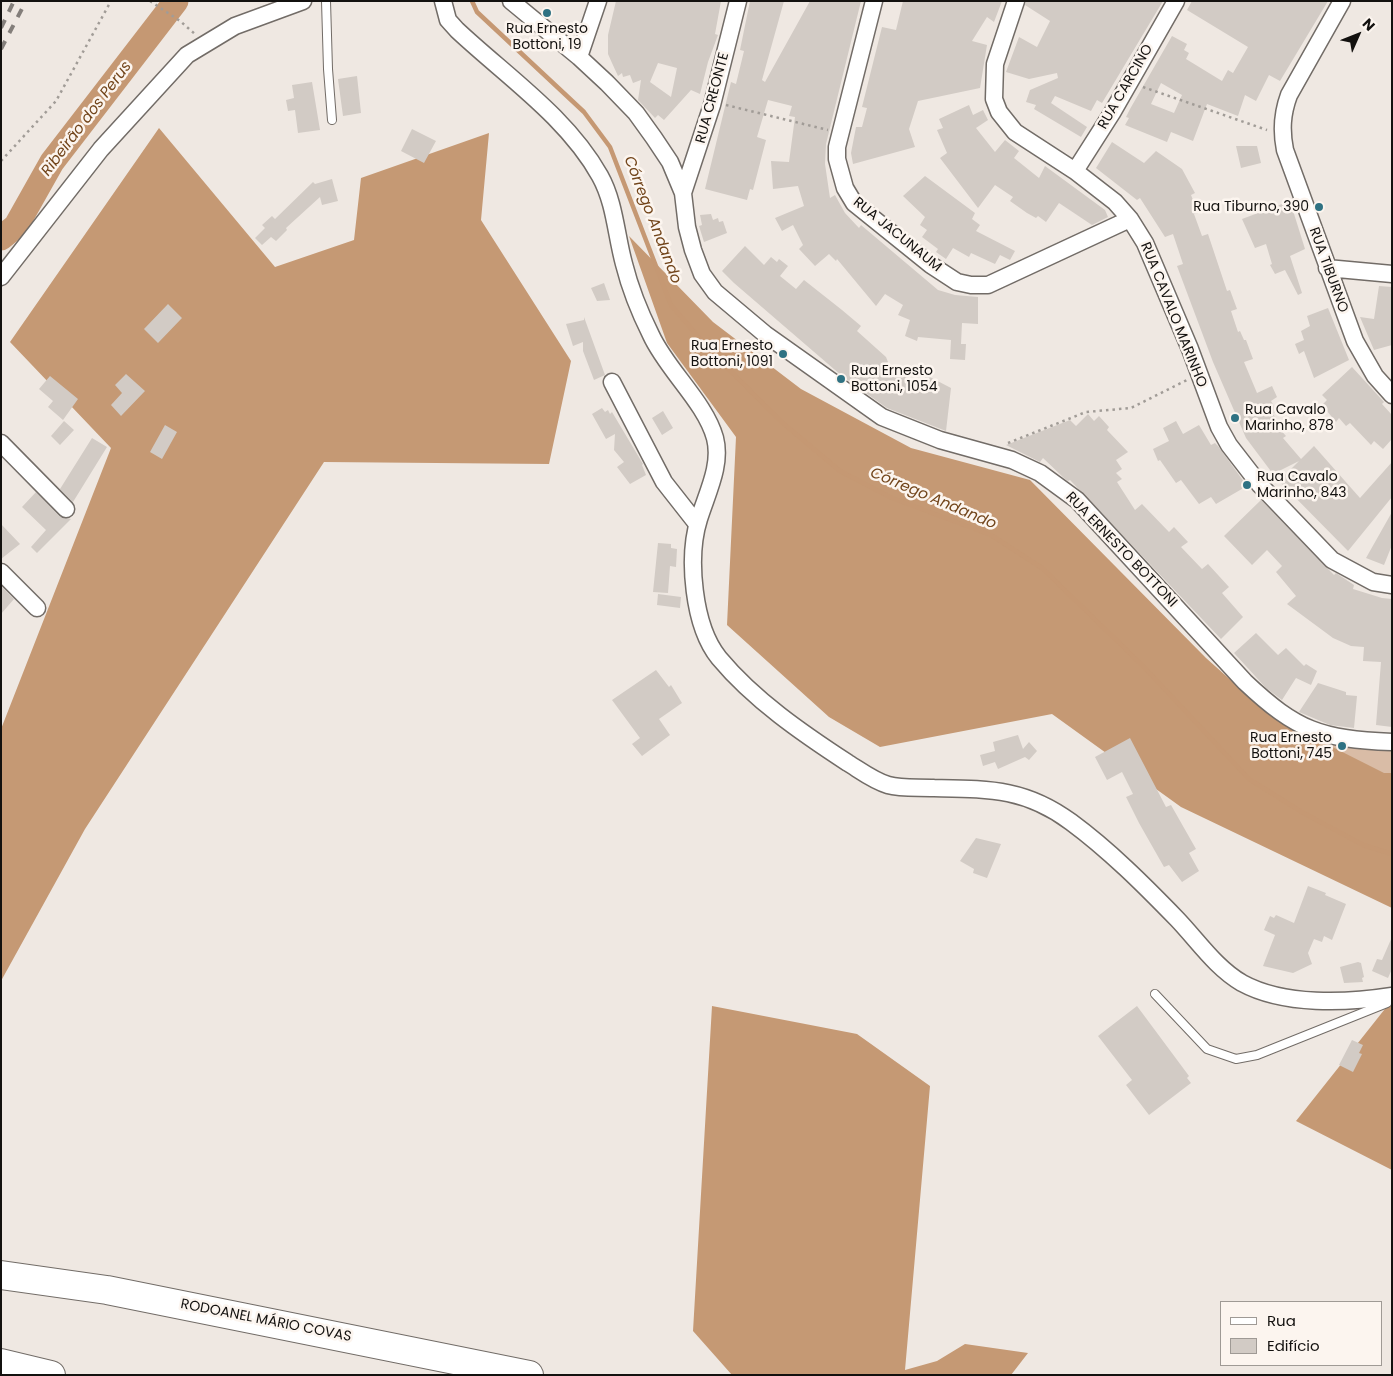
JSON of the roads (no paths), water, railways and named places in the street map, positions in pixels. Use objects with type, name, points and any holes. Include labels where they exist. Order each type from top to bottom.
[{"type":"highway","name":"RODOANEL MÁRIO COVAS","points":[[1,1275],[107,1290],[530,1375]]},
{"type":"highway","points":[[1,1363],[51,1375]]},
{"type":"street","points":[[1,278],[77,179],[132,113],[188,55],[235,26],[303,1]]},
{"type":"street","points":[[443,1],[448,20],[570,133],[602,178],[614,214],[623,263],[646,327],[658,352],[700,409],[714,435],[718,458],[697,524],[694,587],[698,612],[706,636],[716,654],[740,680],[787,720],[836,755],[889,786],[1015,792],[1039,802],[1069,821],[1109,854],[1178,920],[1227,973],[1245,984],[1271,994],[1316,1000],[1358,1001],[1392,996]]},
{"type":"street","name":"RUA ERNESTO BOTTONI","points":[[511,1],[579,56],[636,114],[670,162],[683,193],[687,228],[693,250],[702,274],[715,292],[766,334],[882,417],[940,440],[1012,460],[1040,473],[1077,500],[1245,682],[1270,706],[1290,720],[1318,733],[1350,740],[1392,742]]},
{"type":"street","points":[[579,56],[598,1]]},
{"type":"street","name":"RUA CREONTE","points":[[683,193],[713,101],[738,1]]},
{"type":"street","name":"RUA JACUNAUM","points":[[874,1],[840,133],[837,159],[845,188],[854,203],[931,265],[957,282],[971,285],[988,284],[1130,219]]},
{"type":"street","name":"RUA CAVALO MARINHO","points":[[1016,1],[994,64],[994,99],[999,112],[1015,132],[1075,171],[1115,202],[1130,219],[1145,243],[1229,445],[1260,485],[1332,560],[1373,582],[1392,585]]},
{"type":"street","name":"RUA CARCINO","points":[[1075,171],[1130,82],[1176,1]]},
{"type":"street","name":"RUA TIBURNO","points":[[1342,1],[1288,95],[1284,109],[1282,135],[1285,150],[1327,268],[1363,358],[1375,376],[1392,395]]},
{"type":"street","points":[[1327,268],[1392,274]]},
{"type":"street","points":[[612,382],[664,482],[697,524]]},
{"type":"street","points":[[1,443],[66,509]]},
{"type":"street","points":[[1,572],[37,608]]},
{"type":"lane","points":[[326,1],[332,120]]},
{"type":"lane","points":[[1155,994],[1207,1049],[1236,1059],[1257,1055],[1392,1001]]},
{"type":"waterway","name":"Ribeirão dos Perus","points":[[1,238],[16,226],[52,162],[176,1]]},
{"type":"waterway","name":"Córrego Andando","points":[[472,1],[477,12],[584,112],[610,147],[671,305],[714,355],[784,424],[840,471],[892,498],[991,535],[1042,568],[1143,666],[1249,779],[1300,811],[1363,845],[1392,854]]},
{"type":"railway","points":[[1,28],[14,1]]},
{"type":"railway","points":[[1,49],[26,1]]},
{"type":"place","name":"Rua Ernesto Bottoni, 19","points":[[547,13]]},
{"type":"place","name":"Rua Tiburno, 390","points":[[1319,207]]},
{"type":"place","name":"Rua Ernesto Bottoni, 1091","points":[[783,354]]},
{"type":"place","name":"Rua Ernesto Bottoni, 1054","points":[[841,379]]},
{"type":"place","name":"Rua Cavalo Marinho, 878","points":[[1235,418]]},
{"type":"place","name":"Rua Cavalo Marinho, 843","points":[[1247,485]]},
{"type":"place","name":"Rua Ernesto Bottoni, 745","points":[[1342,746]]}]
